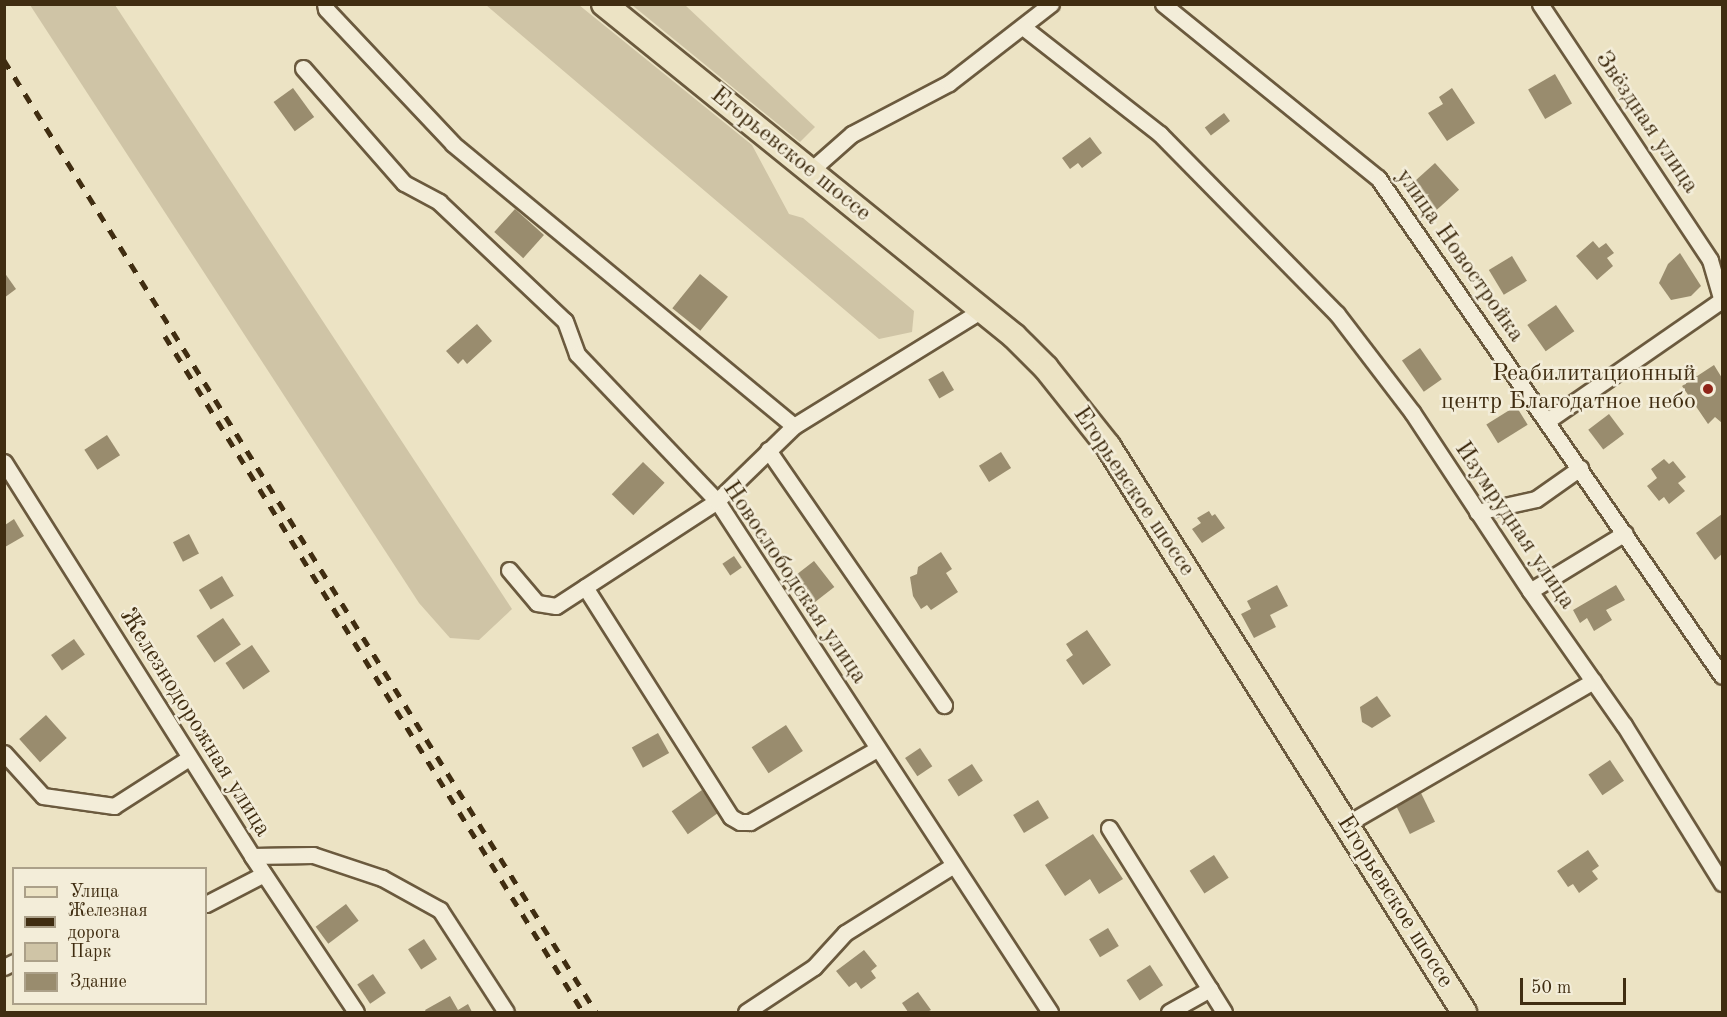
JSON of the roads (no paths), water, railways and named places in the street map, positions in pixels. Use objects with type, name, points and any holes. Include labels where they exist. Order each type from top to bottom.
[{"type":"main road","name":"Егорьевское шоссе","points":[[604,4],[1031,352],[1108,446],[1464,1012]]},
{"type":"street","points":[[325,4],[326,9],[453,144],[794,426]]},
{"type":"street","points":[[810,171],[852,134],[937,91],[1051,4]]},
{"type":"street","name":"улица Новостройка","points":[[1163,4],[1378,178],[1722,676]]},
{"type":"street","name":"Звёздная улица","points":[[1540,4],[1710,260],[1722,301]]},
{"type":"street","name":"Изумрудная улица","points":[[1023,27],[1160,134],[1337,314],[1412,412],[1530,591],[1624,725],[1722,883]]},
{"type":"street","name":"Новослободская улица","points":[[303,68],[404,183],[439,202],[565,321],[577,354],[717,501],[1050,1012]]},
{"type":"street","points":[[1547,421],[1722,301]]},
{"type":"street","points":[[509,570],[537,603],[556,606],[717,501],[794,426],[982,310]]},
{"type":"street","points":[[768,450],[944,705]]},
{"type":"street","name":"Железнодорожная улица","points":[[4,462],[252,856],[313,855],[382,878],[440,910],[506,1012]]},
{"type":"street","points":[[1477,512],[1536,499],[1580,468]]},
{"type":"street","points":[[1530,591],[1625,533]]},
{"type":"street","points":[[585,587],[731,818],[740,822],[750,822],[877,749]]},
{"type":"street","points":[[1345,825],[1593,681]]},
{"type":"street","points":[[4,753],[43,796],[114,806],[189,758]]},
{"type":"street","points":[[1109,828],[1224,1012]]},
{"type":"street","points":[[252,856],[356,1012]]},
{"type":"street","points":[[746,1012],[814,967],[845,933],[954,865]]},
{"type":"street","points":[[207,903],[264,874]]},
{"type":"street","points":[[1169,1012],[1210,989]]},
{"type":"railway","points":[[4,60],[596,1012]]},
{"type":"railway","points":[[165,336],[583,1012]]},
{"type":"place","name":"Реабилитационный центр Благодатное небо","points":[[1708,389]]}]
